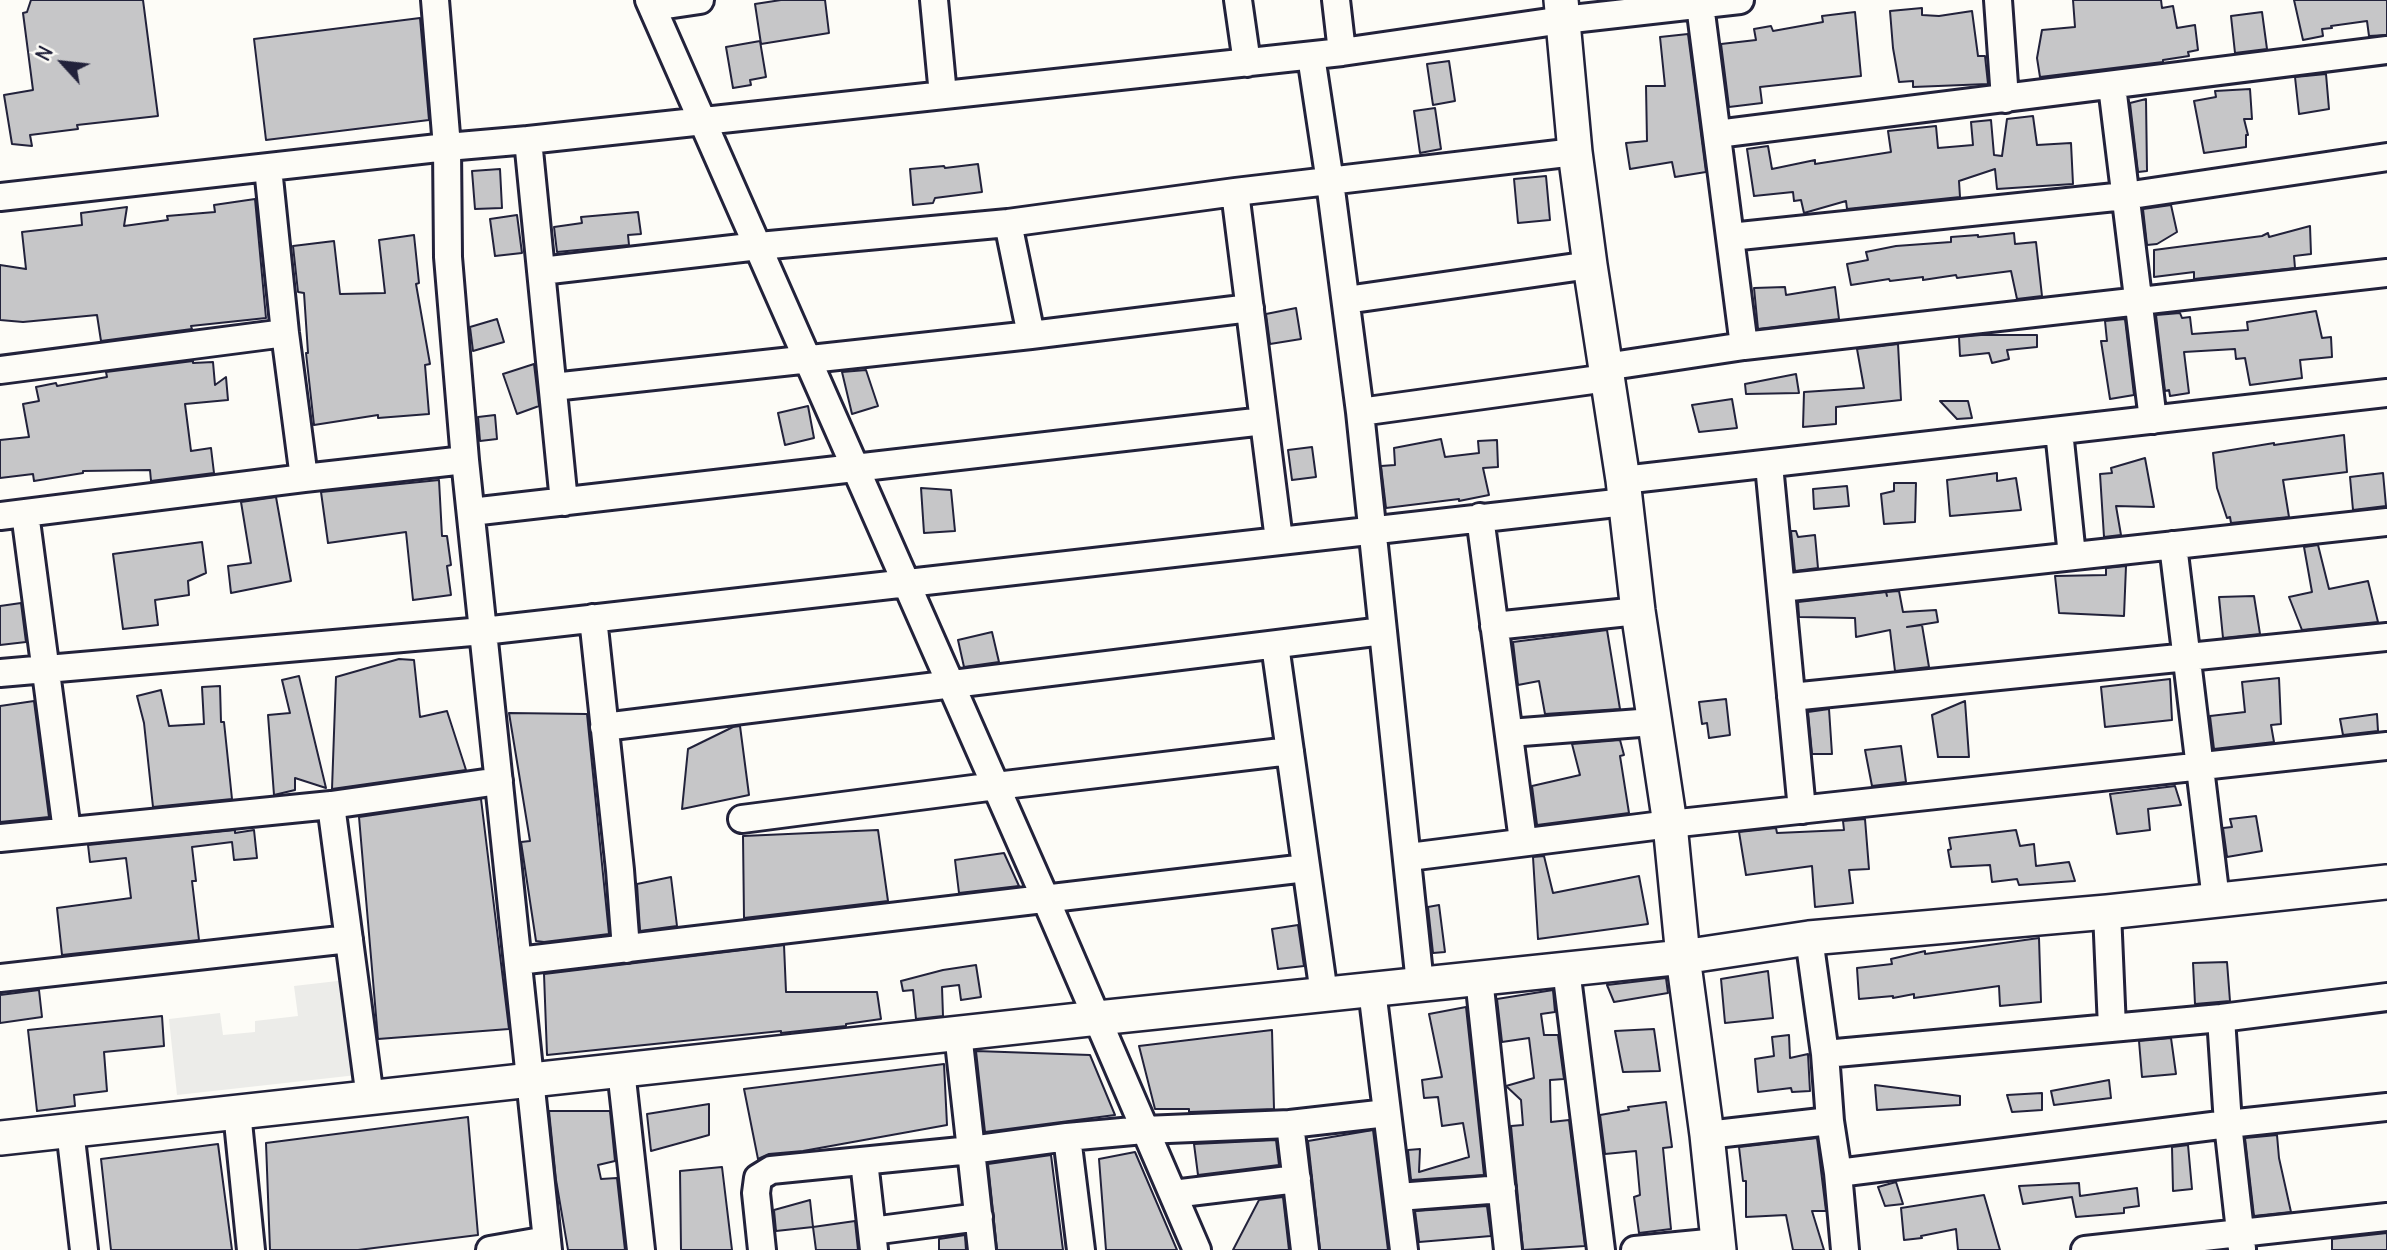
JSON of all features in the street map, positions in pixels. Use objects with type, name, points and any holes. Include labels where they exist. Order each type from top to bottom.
[{"type":"street","points":[[435,0],[447,147],[448,257],[465,460],[547,1245],[490,1250]]},
{"type":"street","points":[[700,0],[651,4],[952,684],[1197,1250]]},
{"type":"street","points":[[934,0],[943,95]]},
{"type":"street","points":[[1238,0],[1247,63]]},
{"type":"street","points":[[1336,0],[1342,52]]},
{"type":"street","points":[[0,197],[1311,56],[1562,10],[1700,5],[1741,0]]},
{"type":"street","points":[[1998,0],[2005,99]]},
{"type":"street","points":[[1700,5],[1744,346]]},
{"type":"street","points":[[1562,10],[1575,152],[1624,491],[1653,722],[1670,824],[1683,957],[1707,1135],[1718,1246],[1635,1250]]},
{"type":"street","points":[[1717,134],[2387,50]]},
{"type":"street","points":[[1311,56],[1360,412],[1409,856],[1420,984]]},
{"type":"street","points":[[2112,86],[2152,421]]},
{"type":"street","points":[[528,140],[564,502]]},
{"type":"street","points":[[541,271],[759,246],[1008,223],[1235,192],[1575,152]]},
{"type":"street","points":[[1730,237],[2125,196],[2387,158]]},
{"type":"street","points":[[268,168],[285,333],[304,478]]},
{"type":"street","points":[[1235,192],[1279,540]]},
{"type":"street","points":[[1008,223],[1031,335]]},
{"type":"street","points":[[1346,300],[1590,265]]},
{"type":"street","points":[[1360,412],[1606,373],[1744,346],[2387,273]]},
{"type":"street","points":[[553,387],[1031,335],[1250,308]]},
{"type":"street","points":[[0,370],[285,333]]},
{"type":"street","points":[[0,673],[483,631],[1372,531],[1480,517],[1769,465],[2387,393]]},
{"type":"street","points":[[471,512],[1264,421]]},
{"type":"street","points":[[2059,431],[2072,556]]},
{"type":"street","points":[[67,831],[46,670],[12,514],[465,460]]},
{"type":"street","points":[[1769,465],[1802,810]]},
{"type":"street","points":[[1480,517],[1523,841]]},
{"type":"street","points":[[1781,588],[2387,522]]},
{"type":"street","points":[[2173,545],[2216,900]]},
{"type":"street","points":[[1494,626],[1638,611]]},
{"type":"street","points":[[593,618],[626,949]]},
{"type":"street","points":[[604,727],[1383,631]]},
{"type":"street","points":[[1791,697],[2387,637]]},
{"type":"street","points":[[1275,645],[1324,994]]},
{"type":"street","points":[[1509,733],[1653,722]]},
{"type":"street","points":[[1409,856],[1670,824],[2387,746]]},
{"type":"street","points":[[743,819],[1290,751]]},
{"type":"street","points":[[0,838],[331,805],[499,781]]},
{"type":"street","points":[[331,805],[370,1098]]},
{"type":"street","points":[[518,961],[1306,868]]},
{"type":"street","points":[[0,1138],[1683,957],[1809,938],[2106,912],[2387,882]]},
{"type":"street","points":[[2106,912],[2112,1028]]},
{"type":"street","points":[[1809,938],[1825,1054],[1845,1250]]},
{"type":"street","points":[[0,978],[349,939]]},
{"type":"street","points":[[1566,969],[1601,1250]]},
{"type":"street","points":[[1479,978],[1508,1250]]},
{"type":"street","points":[[1371,990],[1404,1250]]},
{"type":"street","points":[[1825,1054],[2221,1018],[2387,997]]},
{"type":"street","points":[[2221,1018],[2228,1124],[2241,1241]]},
{"type":"street","points":[[958,1033],[982,1250]]},
{"type":"street","points":[[621,1070],[641,1250]]},
{"type":"street","points":[[1838,1173],[2387,1107]]},
{"type":"street","points":[[237,1112],[251,1250]]},
{"type":"street","points":[[762,1250],[756,1193],[758,1178],[771,1170],[971,1150],[1067,1137],[1144,1130],[1290,1124],[1387,1113]]},
{"type":"street","points":[[1707,1135],[1830,1121]]},
{"type":"street","points":[[1290,1124],[1306,1250]]},
{"type":"street","points":[[69,1130],[84,1250]]},
{"type":"street","points":[[1067,1137],[1081,1250]]},
{"type":"street","points":[[864,1161],[873,1240],[979,1217]]},
{"type":"street","points":[[1173,1194],[1297,1179]]},
{"type":"street","points":[[1398,1197],[1502,1189]]},
{"type":"street","points":[[2085,1250],[2241,1241],[2387,1217]]},
{"type":"shaded area","points":[[346,980],[357,1075],[177,1095],[169,1019],[220,1013],[223,1035],[255,1032],[255,1021],[298,1016],[294,986]]},
{"type":"building","points":[[31,0],[143,0],[158,116],[77,125],[78,129],[30,135],[32,146],[12,144],[4,95],[33,90],[23,13],[27,12]]},
{"type":"building","points":[[781,0],[825,0],[829,33],[761,44],[755,4]]},
{"type":"building","points":[[2073,0],[2161,0],[2162,8],[2173,6],[2177,28],[2195,25],[2198,50],[2188,52],[2189,56],[2163,62],[2040,77],[2037,58],[2042,30],[2075,27]]},
{"type":"building","points":[[2294,0],[2387,0],[2387,35],[2369,36],[2367,21],[2331,26],[2332,28],[2322,29],[2323,36],[2303,40]]},
{"type":"building","points":[[1922,8],[1922,15],[1939,16],[1972,11],[1978,56],[1985,56],[1988,84],[1913,87],[1913,81],[1899,82],[1890,11]]},
{"type":"building","points":[[1855,12],[1861,76],[1760,87],[1762,103],[1729,107],[1721,44],[1756,40],[1754,29],[1771,26],[1773,31],[1823,22],[1822,16]]},
{"type":"building","points":[[2262,12],[2267,49],[2235,53],[2231,16]]},
{"type":"building","points":[[420,18],[429,120],[266,140],[254,39]]},
{"type":"building","points":[[1688,34],[1706,172],[1675,177],[1672,162],[1630,169],[1626,143],[1647,141],[1646,86],[1665,86],[1660,37]]},
{"type":"building","points":[[760,41],[766,77],[750,80],[751,85],[733,88],[726,47]]},
{"type":"building","points":[[1449,61],[1455,101],[1433,105],[1427,64]]},
{"type":"building","points":[[2326,74],[2329,109],[2299,114],[2295,77]]},
{"type":"building","points":[[2250,89],[2252,119],[2244,119],[2248,135],[2246,147],[2204,153],[2194,101],[2216,97],[2215,91]]},
{"type":"building","points":[[2146,99],[2147,171],[2138,172],[2130,103]]},
{"type":"building","points":[[1435,108],[1441,149],[1420,153],[1414,111]]},
{"type":"building","points":[[2033,116],[2037,145],[2071,143],[2073,184],[1997,189],[1995,169],[1959,181],[1960,197],[1847,209],[1846,201],[1804,213],[1801,200],[1794,201],[1793,192],[1754,196],[1747,149],[1768,146],[1772,169],[1815,160],[1815,164],[1891,152],[1888,131],[1936,126],[1938,148],[1973,145],[1971,122],[1991,120],[1994,155],[2002,156],[2007,119]]},
{"type":"building","points":[[978,164],[982,192],[935,198],[933,203],[913,205],[910,169]]},
{"type":"building","points":[[500,169],[502,208],[475,209],[472,171]]},
{"type":"building","points":[[1546,176],[1550,220],[1518,223],[1514,179]]},
{"type":"building","points":[[255,199],[266,318],[191,326],[192,329],[101,341],[97,315],[23,322],[0,320],[0,265],[26,269],[22,232],[82,225],[81,213],[127,207],[124,226],[168,220],[167,216],[215,212],[214,205]]},
{"type":"building","points":[[2171,205],[2177,232],[2157,244],[2147,245],[2143,209]]},
{"type":"building","points":[[638,212],[641,234],[628,235],[629,245],[557,252],[554,227],[582,223],[581,217]]},
{"type":"building","points":[[517,215],[522,253],[495,256],[490,219]]},
{"type":"building","points":[[2310,226],[2311,254],[2294,256],[2295,268],[2194,279],[2194,272],[2154,277],[2154,250],[2268,233],[2269,237]]},
{"type":"building","points":[[2014,233],[2015,244],[2036,242],[2042,296],[2017,299],[2011,271],[1957,278],[1956,275],[1923,280],[1923,277],[1889,279],[1851,285],[1847,264],[1868,260],[1866,252],[1896,246],[1951,242],[1951,237]]},
{"type":"building","points":[[414,235],[419,283],[416,284],[430,364],[425,365],[429,414],[378,418],[378,415],[314,425],[306,353],[304,293],[298,292],[293,246],[334,241],[340,294],[385,293],[379,240]]},
{"type":"building","points":[[1785,287],[1786,295],[1835,287],[1839,319],[1758,329],[1754,288]]},
{"type":"building","points":[[1296,308],[1301,339],[1270,344],[1266,314]]},
{"type":"building","points":[[2316,311],[2322,338],[2331,337],[2332,357],[2300,360],[2302,378],[2250,385],[2245,358],[2236,359],[2235,349],[2184,352],[2189,393],[2170,396],[2169,390],[2165,391],[2156,315],[2180,313],[2182,318],[2190,317],[2192,334],[2248,330],[2247,322]]},
{"type":"building","points":[[497,319],[504,342],[473,351],[470,327]]},
{"type":"building","points":[[2125,319],[2134,395],[2110,399],[2101,341],[2107,341],[2105,321]]},
{"type":"building","points":[[2037,335],[2037,347],[2007,350],[2009,359],[1992,363],[1989,353],[1960,356],[1959,337]]},
{"type":"building","points":[[1898,344],[1901,400],[1836,407],[1836,424],[1803,427],[1804,392],[1864,388],[1857,349]]},
{"type":"building","points":[[193,361],[213,362],[215,385],[226,377],[228,400],[185,404],[191,451],[211,448],[214,473],[151,481],[150,470],[83,471],[34,481],[33,474],[0,478],[0,440],[29,437],[23,404],[39,401],[36,387],[107,377],[106,372]]},
{"type":"building","points":[[534,364],[539,406],[517,414],[503,374]]},
{"type":"building","points":[[866,370],[878,406],[852,414],[842,372]]},
{"type":"building","points":[[1796,374],[1799,393],[1746,394],[1745,384]]},
{"type":"building","points":[[1732,399],[1737,428],[1699,432],[1692,405]]},
{"type":"building","points":[[1940,401],[1968,401],[1972,418],[1957,419]]},
{"type":"building","points":[[808,406],[814,438],[785,445],[778,413]]},
{"type":"building","points":[[495,415],[497,439],[480,441],[478,417]]},
{"type":"building","points":[[2344,435],[2347,472],[2283,480],[2289,517],[2231,523],[2230,517],[2227,518],[2217,488],[2213,453]]},
{"type":"building","points":[[1441,439],[1445,457],[1479,453],[1478,441],[1497,440],[1498,467],[1483,468],[1489,495],[1459,501],[1386,508],[1381,466],[1395,465],[1394,448]]},
{"type":"building","points":[[1312,447],[1316,477],[1292,480],[1288,450]]},
{"type":"building","points":[[2145,458],[2154,507],[2116,506],[2121,535],[2104,537],[2100,474],[2112,473],[2111,468]]},
{"type":"building","points":[[1997,473],[1997,481],[2016,478],[2021,510],[1950,516],[1947,480]]},
{"type":"building","points":[[2383,473],[2386,506],[2353,510],[2350,477]]},
{"type":"building","points":[[439,480],[442,536],[447,536],[451,565],[447,566],[451,595],[413,600],[406,532],[328,543],[321,492]]},
{"type":"building","points":[[1894,483],[1916,483],[1915,522],[1884,524],[1881,494],[1894,491]]},
{"type":"building","points":[[1847,486],[1849,506],[1814,509],[1813,489]]},
{"type":"building","points":[[921,488],[951,490],[955,531],[924,533]]},
{"type":"building","points":[[276,497],[291,581],[231,593],[228,566],[251,563],[241,502]]},
{"type":"building","points":[[1791,531],[1796,531],[1798,537],[1815,535],[1818,568],[1795,571]]},
{"type":"building","points":[[202,542],[206,573],[188,581],[189,595],[155,600],[158,625],[123,629],[113,554]]},
{"type":"building","points":[[2318,545],[2329,589],[2368,581],[2378,622],[2302,630],[2289,597],[2312,592],[2304,547]]},
{"type":"building","points":[[2126,566],[2124,616],[2059,613],[2055,576],[2106,575],[2106,568]]},
{"type":"building","points":[[1899,591],[1903,612],[1936,610],[1938,622],[1907,627],[1922,625],[1929,667],[1895,671],[1890,630],[1856,637],[1855,618],[1799,617],[1798,602]]},
{"type":"building","points":[[2254,596],[2260,634],[2223,638],[2219,597]]},
{"type":"building","points":[[21,603],[26,642],[0,645],[0,606]]},
{"type":"building","points":[[1607,630],[1620,709],[1545,714],[1539,681],[1518,685],[1513,642]]},
{"type":"building","points":[[992,632],[999,662],[964,667],[958,640]]},
{"type":"building","points":[[399,659],[414,660],[420,717],[447,711],[466,770],[332,789],[336,677]]},
{"type":"building","points":[[299,676],[326,788],[295,778],[295,790],[274,795],[268,715],[290,713],[282,680]]},
{"type":"building","points":[[2279,678],[2281,724],[2271,725],[2274,742],[2214,749],[2210,716],[2245,712],[2242,682]]},
{"type":"building","points":[[2170,679],[2172,720],[2105,727],[2101,687]]},
{"type":"building","points":[[220,686],[221,722],[224,722],[232,799],[153,807],[144,723],[137,696],[161,690],[169,726],[204,724],[202,687]]},
{"type":"building","points":[[1726,699],[1730,735],[1709,738],[1707,723],[1702,724],[1699,702]]},
{"type":"building","points":[[34,701],[49,817],[0,822],[0,706]]},
{"type":"building","points":[[1965,701],[1969,757],[1938,757],[1932,715]]},
{"type":"building","points":[[1829,709],[1832,754],[1812,754],[1808,712]]},
{"type":"building","points":[[509,713],[587,714],[609,934],[536,941],[521,842],[530,841]]},
{"type":"building","points":[[2377,714],[2378,731],[2343,735],[2340,719]]},
{"type":"building","points":[[740,726],[749,795],[682,809],[688,749]]},
{"type":"building","points":[[1620,740],[1624,755],[1620,756],[1629,813],[1537,825],[1532,786],[1580,775],[1572,744]]},
{"type":"building","points":[[1901,746],[1906,782],[1872,786],[1865,750]]},
{"type":"building","points":[[2175,786],[2181,805],[2148,809],[2150,830],[2117,834],[2110,794]]},
{"type":"building","points":[[481,799],[509,1029],[378,1039],[359,817]]},
{"type":"building","points":[[2256,816],[2262,851],[2227,857],[2223,828],[2232,827],[2230,819]]},
{"type":"building","points":[[1865,819],[1869,869],[1849,870],[1853,903],[1815,907],[1812,866],[1746,875],[1739,832],[1776,828],[1777,833],[1844,830],[1843,821]]},
{"type":"building","points":[[235,830],[235,833],[254,830],[257,858],[234,860],[232,842],[192,847],[196,881],[192,881],[199,940],[62,955],[57,908],[131,898],[126,858],[90,862],[88,845]]},
{"type":"building","points":[[878,830],[888,901],[744,918],[743,836]]},
{"type":"building","points":[[2016,830],[2020,846],[2034,844],[2036,866],[2069,862],[2075,881],[2019,885],[2017,879],[1992,882],[1990,865],[1951,867],[1949,838]]},
{"type":"building","points":[[1004,853],[1019,886],[959,893],[955,860]]},
{"type":"building","points":[[1544,856],[1553,893],[1639,876],[1648,924],[1538,939],[1533,857]]},
{"type":"building","points":[[671,877],[677,926],[640,931],[637,884]]},
{"type":"building","points":[[1439,905],[1445,952],[1433,953],[1428,907]]},
{"type":"building","points":[[1298,925],[1304,966],[1278,969],[1272,929]]},
{"type":"building","points":[[2039,938],[2041,1002],[2000,1006],[1999,986],[1914,998],[1914,994],[1859,999],[1857,968],[1892,964],[1891,959],[1925,951],[1925,954]]},
{"type":"building","points":[[784,945],[786,992],[877,992],[881,1019],[846,1026],[547,1055],[544,974]]},
{"type":"building","points":[[2227,962],[2230,1001],[2195,1004],[2193,963]]},
{"type":"building","points":[[976,965],[981,997],[961,1000],[959,985],[942,987],[943,1016],[916,1019],[913,990],[903,991],[901,981]]},
{"type":"building","points":[[1768,971],[1773,1018],[1725,1023],[1721,979]]},
{"type":"building","points":[[1666,978],[1668,993],[1614,1002],[1607,985]]},
{"type":"building","points":[[39,990],[42,1017],[0,1023],[0,995]]},
{"type":"building","points":[[1553,990],[1555,1012],[1541,1014],[1544,1035],[1558,1035],[1564,1079],[1550,1080],[1551,1122],[1569,1120],[1585,1246],[1523,1250],[1511,1126],[1523,1125],[1521,1100],[1506,1086],[1534,1078],[1529,1038],[1502,1042],[1497,999]]},
{"type":"building","points":[[1466,1007],[1484,1175],[1411,1180],[1408,1150],[1420,1149],[1419,1172],[1469,1157],[1463,1123],[1442,1126],[1438,1097],[1424,1098],[1422,1080],[1442,1077],[1429,1014]]},
{"type":"building","points":[[162,1016],[164,1046],[104,1052],[107,1091],[74,1095],[75,1106],[37,1111],[28,1030]]},
{"type":"building","points":[[1654,1029],[1660,1071],[1623,1072],[1615,1031]]},
{"type":"building","points":[[1272,1030],[1274,1109],[1189,1112],[1189,1109],[1155,1109],[1139,1046]]},
{"type":"building","points":[[1789,1035],[1790,1058],[1808,1054],[1810,1091],[1792,1092],[1791,1088],[1758,1092],[1755,1059],[1774,1056],[1772,1037]]},
{"type":"building","points":[[2171,1038],[2176,1074],[2142,1077],[2139,1041]]},
{"type":"building","points":[[976,1051],[1090,1055],[1115,1115],[985,1132]]},
{"type":"building","points":[[944,1064],[947,1125],[803,1151],[769,1154],[758,1159],[744,1089]]},
{"type":"building","points":[[2109,1080],[2111,1098],[2054,1105],[2051,1091]]},
{"type":"building","points":[[1875,1085],[1960,1096],[1960,1105],[1877,1110]]},
{"type":"building","points":[[2042,1093],[2042,1110],[2012,1112],[2007,1095]]},
{"type":"building","points":[[1666,1102],[1672,1147],[1663,1148],[1671,1229],[1639,1233],[1634,1197],[1640,1195],[1636,1151],[1605,1154],[1600,1115],[1629,1110],[1628,1107]]},
{"type":"building","points":[[709,1104],[709,1135],[651,1151],[647,1114]]},
{"type":"building","points":[[549,1111],[610,1111],[615,1161],[598,1165],[601,1179],[617,1178],[625,1250],[568,1250],[556,1180]]},
{"type":"building","points":[[468,1117],[478,1235],[358,1250],[270,1250],[266,1143]]},
{"type":"building","points":[[1373,1130],[1388,1250],[1320,1250],[1308,1141]]},
{"type":"building","points":[[2277,1135],[2279,1158],[2291,1212],[2254,1216],[2245,1138]]},
{"type":"building","points":[[1817,1138],[1826,1211],[1812,1211],[1824,1250],[1793,1250],[1786,1215],[1746,1217],[1746,1181],[1743,1181],[1739,1147]]},
{"type":"building","points":[[1276,1140],[1279,1165],[1198,1175],[1194,1144]]},
{"type":"building","points":[[218,1144],[232,1250],[111,1250],[101,1159]]},
{"type":"building","points":[[2188,1145],[2192,1189],[2173,1191],[2172,1147]]},
{"type":"building","points":[[1135,1152],[1177,1250],[1106,1250],[1099,1159]]},
{"type":"building","points":[[1051,1155],[1063,1250],[997,1250],[988,1164]]},
{"type":"building","points":[[722,1167],[732,1250],[681,1250],[680,1171]]},
{"type":"building","points":[[1896,1182],[1903,1204],[1885,1206],[1878,1187]]},
{"type":"building","points":[[2079,1183],[2080,1196],[2137,1188],[2139,1206],[2124,1208],[2124,1213],[2076,1217],[2072,1197],[2023,1204],[2019,1186]]},
{"type":"building","points":[[1984,1195],[2000,1250],[1958,1250],[1956,1229],[1904,1240],[1901,1208]]},
{"type":"building","points":[[1283,1197],[1289,1250],[1233,1250],[1259,1200]]},
{"type":"building","points":[[810,1200],[813,1227],[776,1231],[774,1210]]},
{"type":"building","points":[[1487,1206],[1491,1236],[1419,1242],[1415,1211]]},
{"type":"building","points":[[855,1221],[858,1250],[816,1250],[813,1227]]},
{"type":"building","points":[[2387,1233],[2387,1250],[2332,1250],[2332,1239]]},
{"type":"building","points":[[965,1235],[966,1250],[939,1250],[939,1239]]}]
